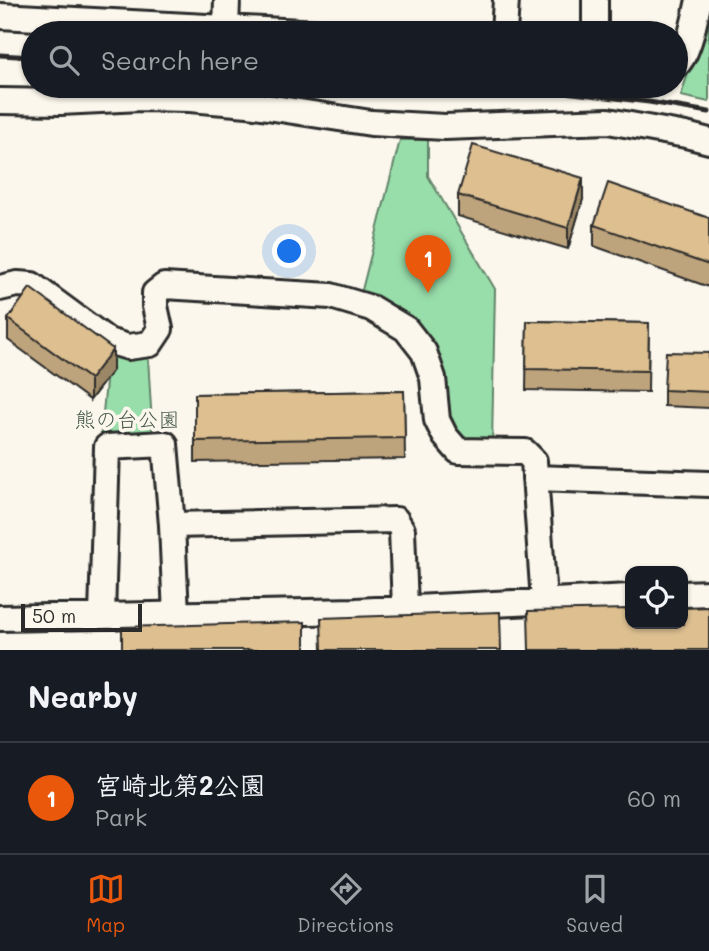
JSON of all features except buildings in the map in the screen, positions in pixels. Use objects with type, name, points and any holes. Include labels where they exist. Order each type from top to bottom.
[{"type":"street","points":[[227,21],[228,0]]},
{"type":"street","points":[[505,21],[506,0]]},
{"type":"street","points":[[595,0],[595,21]]},
{"type":"street","points":[[688,42],[699,0]]},
{"type":"street","points":[[0,16],[87,21]]},
{"type":"street","points":[[0,101],[190,99],[248,104],[370,123],[445,127],[608,121],[709,141]]},
{"type":"street","points":[[0,288],[17,284],[32,285],[108,341],[128,348],[150,344],[160,330],[155,293],[164,286],[331,296],[370,308],[406,329],[424,352],[433,378],[436,421],[458,451],[525,453],[534,461],[544,601]]},
{"type":"street","points":[[102,616],[107,447],[165,444],[176,615]]},
{"type":"street","points":[[536,478],[709,484]]},
{"type":"street","points":[[172,525],[396,520],[402,530],[405,608]]},
{"type":"street","points":[[688,594],[709,593]]},
{"type":"street","points":[[0,618],[405,608],[625,597]]},
{"type":"green space","points":[[709,2],[709,102],[688,98],[688,72]]},
{"type":"green space","points":[[400,140],[428,140],[428,176],[495,289],[492,445],[468,445],[447,431],[436,364],[360,298]]},
{"type":"green space","name":"熊の台公園","points":[[109,352],[148,357],[153,442],[100,443]]},
{"type":"railway","points":[[0,55],[21,56]]},
{"type":"railway","points":[[615,98],[709,112]]},
{"type":"place","name":"宮崎北第2公園","points":[[428,293]]}]
